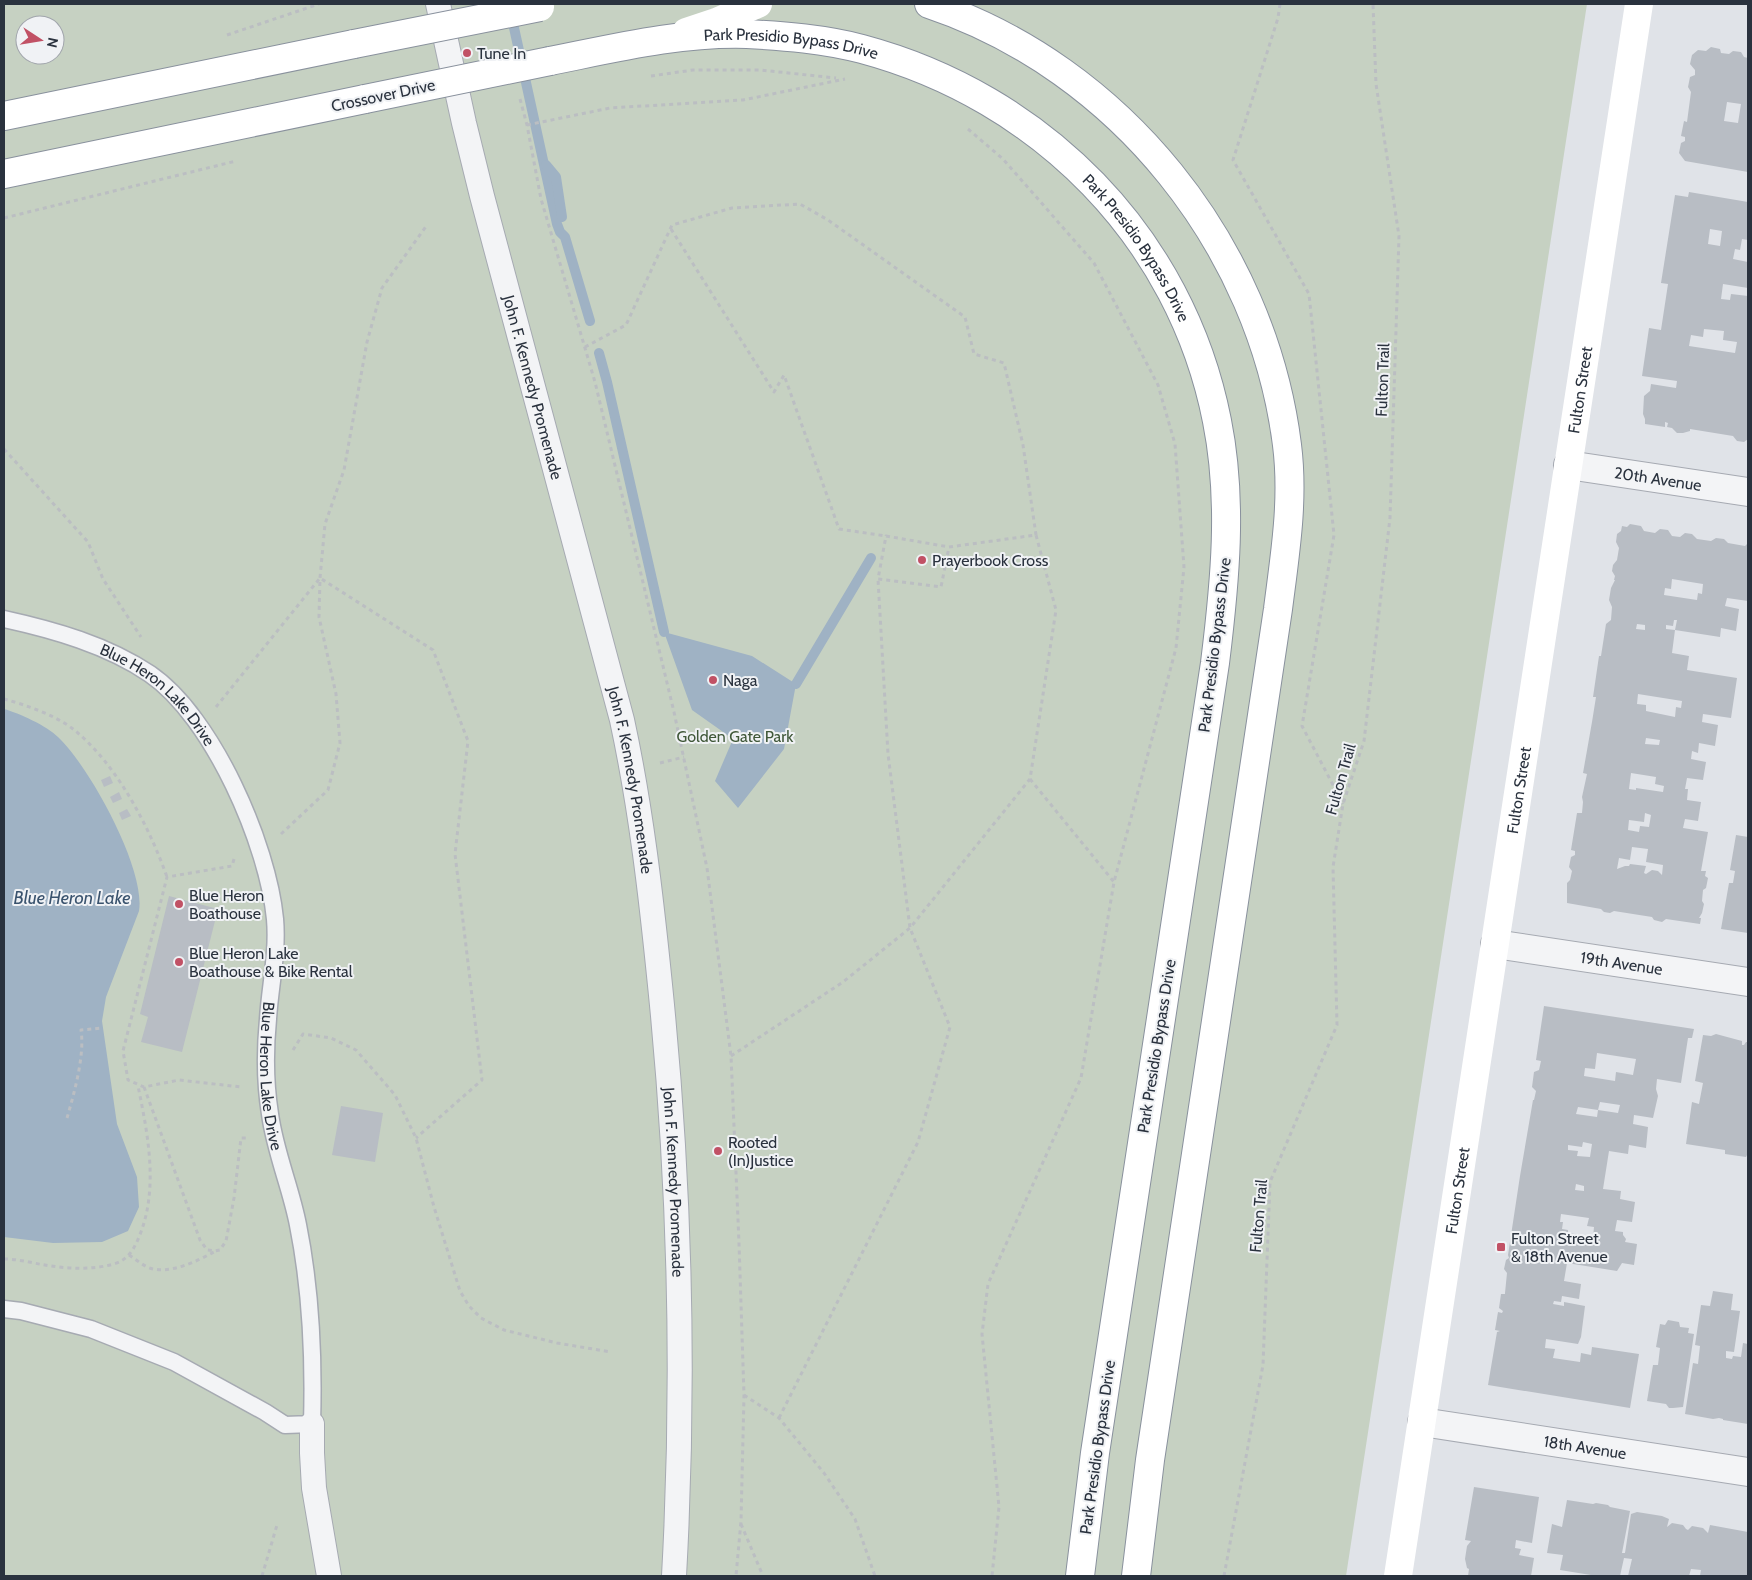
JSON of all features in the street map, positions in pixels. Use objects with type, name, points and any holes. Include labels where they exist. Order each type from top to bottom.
[{"type":"main road","name":"Crossover Drive","points":[[4,174],[661,40],[716,22],[758,4]]},
{"type":"main road","points":[[929,4],[981,24],[1019,44],[1088,90],[1151,149],[1178,182],[1212,232],[1245,294],[1272,369],[1287,445],[1290,484],[1289,524],[1281,592],[1150,1460],[1136,1576]]},
{"type":"main road","name":"Fulton Street","points":[[1398,1576],[1639,4]]},
{"type":"main road","points":[[4,116],[547,5]]},
{"type":"main road","name":"Park Presidio Bypass Drive","points":[[661,40],[708,35],[744,34],[819,40],[859,48],[890,57],[954,83],[987,100],[1048,142],[1103,193],[1126,221],[1149,254],[1186,321],[1209,386],[1222,454],[1225,489],[1225,560],[1222,601],[1215,663],[1095,1453],[1080,1576]]},
{"type":"street","name":"John F. Kennedy Promenade","points":[[438,4],[480,187],[611,673],[632,768],[640,819],[650,891],[666,1048],[674,1180],[679,1306],[677,1510],[674,1576]]},
{"type":"street","name":"20th Avenue","points":[[1568,464],[1748,492]]},
{"type":"street","name":"19th Avenue","points":[[1495,944],[1748,982]]},
{"type":"street","name":"18th Avenue","points":[[1422,1422],[1748,1472]]},
{"type":"street","name":"Blue Heron Lake Drive","points":[[312,1424],[314,1488],[329,1576]]},
{"type":"lane","name":"Blue Heron Lake Drive","points":[[4,619],[51,631],[90,644],[152,675],[178,699],[200,727],[241,801],[257,841],[271,893],[275,920],[275,950],[268,1020],[267,1089],[270,1116],[291,1192],[304,1259],[312,1342],[312,1424]]},
{"type":"lane","points":[[4,1309],[21,1311],[91,1329],[174,1362],[284,1424],[312,1424]]},
{"type":"path","name":"Fulton Trail","points":[[1224,1576],[1263,1365],[1270,1182],[1337,1025],[1334,867],[1343,804],[1364,741],[1390,518],[1399,236],[1376,84],[1373,4]]},
{"type":"path","points":[[527,125],[610,108],[743,100],[847,79],[760,70],[694,70],[644,77]]},
{"type":"path","points":[[960,125],[1003,159],[1094,263],[1158,385],[1176,444],[1184,567],[1176,648],[1114,882],[1082,1078],[988,1284],[982,1334],[999,1507],[992,1576]]},
{"type":"path","points":[[4,218],[242,159]]},
{"type":"path","points":[[585,347],[626,325],[672,225],[732,208],[800,204],[828,220],[965,316],[974,354],[1004,363],[1023,445],[1036,535],[1056,610],[1030,779],[910,928],[843,982],[731,1056]]},
{"type":"path","points":[[277,837],[328,790],[340,742],[336,694],[319,617],[320,578],[325,524],[344,470],[365,352],[382,288],[427,225]]},
{"type":"path","points":[[671,228],[774,392],[784,376],[839,528],[949,547],[1036,535]]},
{"type":"path","points":[[4,449],[88,542],[103,579],[146,645]]},
{"type":"path","points":[[779,1418],[918,1142],[950,1027],[910,928],[888,754],[878,579],[886,536]]},
{"type":"path","points":[[878,579],[942,587],[949,547]]},
{"type":"path","points":[[200,727],[320,578]]},
{"type":"path","points":[[320,578],[433,650],[468,741],[455,854],[482,1080],[416,1138]]},
{"type":"path","points":[[4,699],[33,707],[73,729],[104,759],[123,786],[157,849],[166,877],[123,1051],[128,1080],[144,1088],[179,1080],[223,1085]]},
{"type":"path","points":[[663,762],[684,757]]},
{"type":"path","points":[[1030,779],[1114,882]]},
{"type":"path","points":[[166,877],[232,866],[236,852]]},
{"type":"path","points":[[67,1118],[74,1095],[82,1040],[81,1030],[102,1028]]},
{"type":"path","points":[[267,1089],[303,1034],[331,1038],[356,1050],[395,1095],[416,1138],[434,1207],[460,1291],[469,1306],[481,1318],[504,1330],[557,1343],[611,1352]]},
{"type":"path","points":[[4,1259],[77,1268],[114,1264],[129,1255],[144,1226],[150,1191],[148,1143],[138,1085]]},
{"type":"path","points":[[144,1088],[200,1240],[206,1250],[216,1251]]},
{"type":"path","points":[[129,1255],[144,1265],[163,1270],[188,1264],[224,1246],[228,1233],[241,1138],[252,1138]]},
{"type":"path","points":[[744,1395],[779,1418],[824,1473],[854,1519],[875,1576]]},
{"type":"path","points":[[740,1522],[763,1576]]},
{"type":"path","points":[[262,1576],[277,1525]]},
{"type":"green space","name":"Golden Gate Park","points":[[4,4],[1587,4],[1346,1576],[4,1576]]},
{"type":"water","points":[[664,632],[752,656],[796,684],[784,749],[738,808],[715,781],[733,739],[692,710]]},
{"type":"water","name":"Blue Heron Lake","points":[[4,709],[40,724],[58,737],[71,751],[113,819],[134,870],[139,893],[139,911],[106,997],[102,1021],[117,1124],[137,1177],[139,1207],[128,1231],[102,1242],[53,1243],[4,1237]]},
{"type":"building","points":[[1711,47],[1720,49],[1721,53],[1741,52],[1744,57],[1748,58],[1748,172],[1685,161],[1679,153],[1681,143],[1685,141],[1685,137],[1681,136],[1684,121],[1687,122],[1691,92],[1688,87],[1690,77],[1695,75],[1695,70],[1690,64],[1692,55],[1698,50],[1706,51]],"holes":[[[1727,102],[1741,104],[1738,123],[1724,121]]]},
{"type":"building","points":[[1689,192],[1748,202],[1748,240],[1742,239],[1740,250],[1735,249],[1733,259],[1748,262],[1748,288],[1723,284],[1721,299],[1730,300],[1731,294],[1748,296],[1748,439],[1744,442],[1737,441],[1733,436],[1690,429],[1690,431],[1677,433],[1672,428],[1667,427],[1668,423],[1665,422],[1665,427],[1645,424],[1643,414],[1644,396],[1650,391],[1651,384],[1676,388],[1677,381],[1642,376],[1649,328],[1661,330],[1668,284],[1661,283],[1675,195],[1688,197]],"holes":[[[1710,229],[1722,231],[1720,246],[1708,244]],[[1704,329],[1724,331],[1723,340],[1737,342],[1735,353],[1689,346],[1691,335],[1703,337]]]},
{"type":"building","points":[[1630,524],[1641,526],[1644,531],[1655,533],[1660,529],[1668,530],[1672,536],[1680,537],[1685,533],[1692,534],[1697,539],[1711,541],[1716,538],[1724,539],[1728,543],[1745,546],[1748,543],[1748,601],[1727,598],[1725,606],[1739,609],[1736,631],[1721,628],[1720,637],[1675,630],[1672,653],[1689,656],[1687,670],[1737,678],[1731,718],[1703,714],[1702,722],[1718,725],[1715,746],[1699,743],[1698,753],[1692,751],[1691,759],[1706,762],[1703,780],[1687,778],[1685,789],[1688,789],[1687,800],[1701,802],[1698,821],[1685,819],[1683,828],[1708,832],[1701,871],[1706,871],[1705,876],[1708,878],[1706,888],[1703,890],[1702,901],[1704,904],[1699,918],[1701,918],[1700,924],[1666,919],[1662,922],[1654,920],[1652,917],[1614,911],[1610,913],[1604,912],[1601,909],[1567,903],[1567,883],[1570,880],[1572,871],[1569,867],[1571,857],[1575,855],[1575,851],[1571,850],[1577,813],[1582,813],[1582,797],[1587,774],[1583,773],[1596,697],[1593,697],[1599,656],[1601,656],[1606,624],[1611,620],[1612,607],[1609,600],[1611,588],[1615,580],[1612,571],[1613,565],[1617,560],[1619,548],[1616,542],[1617,534],[1621,531],[1622,526],[1627,527]],"holes":[[[1672,579],[1703,584],[1702,594],[1698,593],[1697,600],[1664,595],[1665,588],[1671,589]],[[1674,620],[1677,620],[1675,630],[1666,629],[1666,625],[1673,626]],[[1637,624],[1645,625],[1645,630],[1636,629]],[[1638,694],[1682,701],[1681,708],[1676,707],[1675,717],[1646,711],[1646,705],[1637,704]],[[1646,738],[1660,740],[1659,745],[1645,744]],[[1631,773],[1656,777],[1655,784],[1664,786],[1663,792],[1636,788],[1636,790],[1629,789]],[[1645,813],[1651,815],[1649,827],[1640,826],[1639,832],[1628,830],[1629,820],[1644,822]],[[1632,847],[1648,849],[1646,862],[1663,865],[1662,875],[1658,871],[1652,870],[1646,874],[1644,873],[1646,866],[1630,864],[1629,866],[1617,869],[1619,858],[1630,860]]]},
{"type":"building","points":[[110,776],[113,783],[104,787],[101,780]]},
{"type":"building","points":[[119,792],[122,799],[113,803],[110,797]]},
{"type":"building","points":[[127,809],[131,816],[122,820],[119,813]]},
{"type":"building","points":[[1736,835],[1748,837],[1748,933],[1721,929],[1729,883],[1733,883],[1735,871],[1730,870]]},
{"type":"building","name":"Blue Heron Lake Boathouse & Bike Rental","points":[[169,896],[218,909],[182,1052],[141,1042],[148,1017],[140,1014]]},
{"type":"building","points":[[1544,1006],[1694,1029],[1692,1038],[1688,1038],[1681,1083],[1657,1079],[1656,1089],[1658,1096],[1653,1118],[1634,1115],[1633,1124],[1648,1127],[1646,1148],[1629,1145],[1628,1154],[1609,1151],[1603,1189],[1621,1191],[1620,1199],[1635,1202],[1632,1222],[1617,1220],[1615,1231],[1623,1232],[1626,1239],[1625,1242],[1637,1244],[1634,1265],[1622,1263],[1617,1271],[1567,1263],[1564,1281],[1581,1284],[1579,1299],[1562,1296],[1561,1302],[1554,1301],[1553,1304],[1564,1306],[1564,1302],[1585,1306],[1581,1337],[1578,1344],[1546,1339],[1545,1348],[1555,1349],[1553,1358],[1580,1362],[1581,1353],[1591,1355],[1592,1347],[1639,1354],[1630,1408],[1488,1385],[1497,1332],[1500,1331],[1495,1330],[1498,1312],[1502,1313],[1503,1311],[1499,1308],[1501,1294],[1505,1294],[1507,1273],[1504,1269],[1506,1260],[1509,1258],[1520,1176],[1536,1091],[1532,1087],[1534,1072],[1539,1070],[1541,1061],[1536,1060]],"holes":[[[1597,1053],[1636,1059],[1633,1075],[1616,1072],[1615,1081],[1584,1076],[1585,1068],[1595,1069]],[[1600,1102],[1620,1105],[1618,1113],[1598,1110]],[[1578,1107],[1598,1110],[1597,1117],[1576,1114]],[[1583,1142],[1592,1144],[1590,1157],[1577,1156],[1578,1151],[1568,1150],[1568,1145],[1582,1147]],[[1576,1184],[1584,1186],[1584,1191],[1575,1190]],[[1561,1214],[1589,1218],[1587,1226],[1594,1227],[1593,1237],[1568,1233],[1568,1230],[1562,1229],[1563,1222],[1560,1222]]]},
{"type":"building","points":[[1716,1034],[1742,1041],[1742,1045],[1748,1042],[1748,1153],[1746,1157],[1725,1154],[1725,1150],[1686,1144],[1692,1102],[1699,1104],[1703,1083],[1695,1081],[1703,1035],[1711,1036]]},
{"type":"building","points":[[341,1106],[383,1113],[375,1162],[332,1155]]},
{"type":"building","points":[[1713,1291],[1733,1294],[1731,1310],[1740,1311],[1734,1352],[1726,1351],[1726,1358],[1732,1359],[1733,1356],[1741,1357],[1743,1343],[1748,1344],[1748,1424],[1685,1414],[1693,1363],[1698,1364],[1700,1346],[1695,1345],[1701,1305],[1710,1306]]},
{"type":"building","points":[[1668,1320],[1679,1322],[1680,1327],[1689,1328],[1688,1333],[1694,1334],[1683,1407],[1669,1408],[1666,1404],[1647,1401],[1653,1365],[1658,1365],[1660,1348],[1656,1347],[1660,1324],[1665,1325]]},
{"type":"building","points":[[1474,1487],[1539,1497],[1532,1543],[1516,1540],[1515,1548],[1521,1549],[1519,1555],[1534,1558],[1531,1576],[1468,1576],[1469,1569],[1465,1559],[1467,1546],[1471,1541],[1465,1540]]},
{"type":"building","points":[[1567,1500],[1608,1505],[1630,1511],[1622,1553],[1625,1553],[1631,1514],[1637,1512],[1669,1519],[1667,1527],[1672,1523],[1683,1525],[1688,1530],[1692,1526],[1703,1528],[1708,1533],[1710,1525],[1748,1532],[1748,1576],[1700,1576],[1701,1570],[1691,1569],[1689,1576],[1628,1576],[1632,1559],[1624,1558],[1620,1576],[1597,1576],[1560,1570],[1563,1555],[1547,1553],[1552,1524],[1562,1527]]},
{"type":"waterway","points":[[511,14],[557,224],[560,232],[565,237],[590,321]]},
{"type":"waterway","points":[[546,165],[556,177],[562,217]]},
{"type":"waterway","points":[[599,353],[664,632]]},
{"type":"waterway","points":[[796,684],[871,558]]},
{"type":"place","name":"Tune In","points":[[467,53]]},
{"type":"place","name":"Prayerbook Cross","points":[[922,560]]},
{"type":"place","name":"Naga","points":[[713,680]]},
{"type":"place","name":"Blue Heron Boathouse","points":[[179,904]]},
{"type":"place","name":"Blue Heron Lake Boathouse & Bike Rental","points":[[179,962]]},
{"type":"place","name":"Rooted (In)Justice","points":[[718,1151]]},
{"type":"place","name":"Fulton Street & 18th Avenue","points":[[1501,1247]]}]
